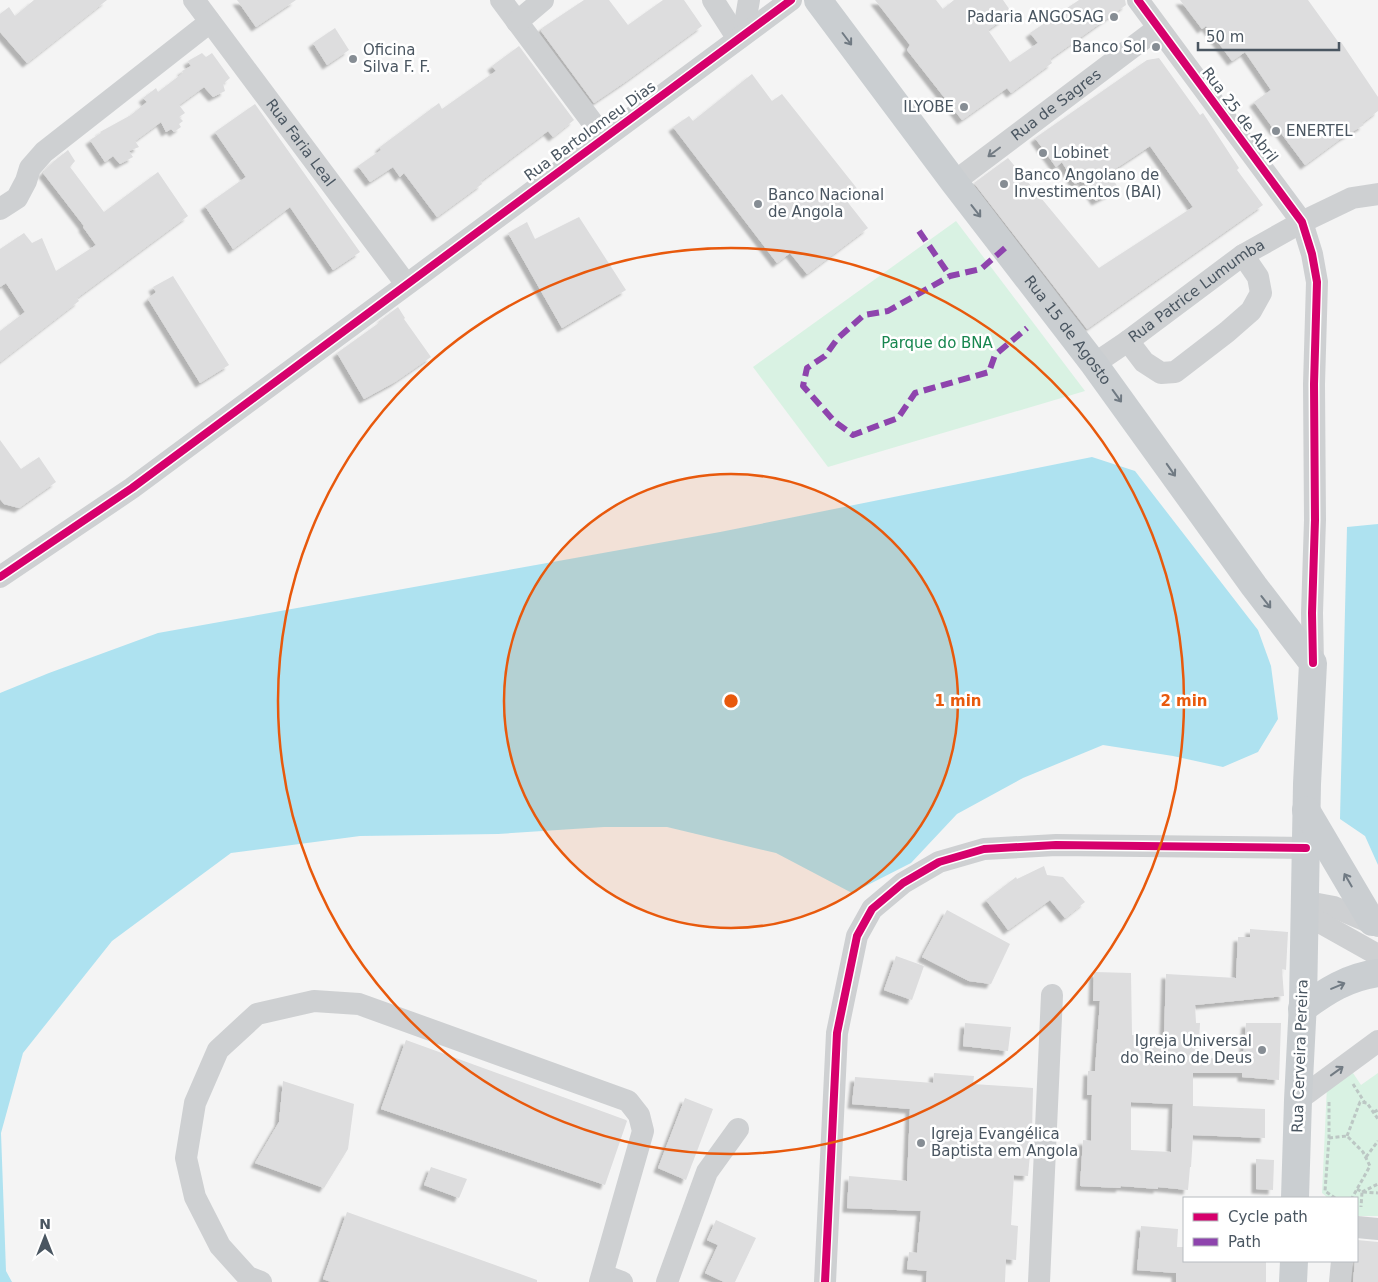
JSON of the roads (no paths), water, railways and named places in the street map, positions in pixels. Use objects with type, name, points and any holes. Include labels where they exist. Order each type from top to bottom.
[{"type":"main road","name":"Rua 15 de Agosto","points":[[818,0],[954,182],[1094,364],[1254,586],[1313,663]]},
{"type":"main road","name":"Rua Cerveira Pereira","points":[[1295,1197],[1313,663]]},
{"type":"main road","points":[[1307,806],[1375,924]]},
{"type":"main road","points":[[1302,1009],[1326,991],[1363,975],[1378,973]]},
{"type":"main road","points":[[1293,1282],[1294,1262]]},
{"type":"street","name":"Rua Faria Leal","points":[[194,0],[406,284]]},
{"type":"street","points":[[501,0],[604,138]]},
{"type":"street","points":[[517,22],[544,0]]},
{"type":"street","points":[[713,0],[741,37]]},
{"type":"street","points":[[741,37],[749,0]]},
{"type":"street","name":"Rua Bartolomeu Dias","points":[[0,577],[132,488],[791,0]]},
{"type":"street","name":"Rua 25 de Abril","points":[[1138,0],[1302,222],[1312,254],[1317,282],[1314,384],[1313,663]]},
{"type":"street","points":[[0,209],[17,198],[26,182],[30,168],[44,152],[210,22]]},
{"type":"street","name":"Rua de Sagres","points":[[954,182],[1158,28]]},
{"type":"street","points":[[1302,222],[1352,198],[1378,182]]},
{"type":"street","points":[[1352,198],[1378,194]]},
{"type":"street","name":"Rua Patrice Lumumba","points":[[1094,364],[1128,341],[1243,255],[1302,222]]},
{"type":"street","points":[[1128,341],[1144,362],[1160,373],[1175,372],[1227,332],[1251,310],[1261,293],[1258,277],[1243,255]]},
{"type":"street","points":[[825,1282],[838,1032],[858,936],[872,909],[903,883],[939,862],[984,849],[1056,845],[1306,848]]},
{"type":"street","points":[[1305,911],[1318,904],[1334,907],[1375,924]]},
{"type":"street","points":[[1305,911],[1378,956]]},
{"type":"street","points":[[1040,1282],[1052,995]]},
{"type":"street","points":[[261,1282],[248,1277],[220,1246],[195,1197],[186,1158],[195,1103],[218,1050],[257,1014],[314,1001],[359,1004],[628,1100],[639,1115],[643,1131],[608,1280]]},
{"type":"street","points":[[1298,1100],[1378,1041]]},
{"type":"street","points":[[667,1282],[707,1172],[738,1129]]},
{"type":"street","points":[[1358,1220],[1378,1229]]},
{"type":"street","points":[[1340,1282],[1342,1262]]},
{"type":"water","points":[[1092,457],[1135,471],[1258,630],[1271,666],[1278,719],[1258,752],[1223,767],[1173,756],[1103,745],[1023,778],[957,814],[911,863],[852,893],[776,853],[667,827],[604,827],[498,834],[360,836],[231,853],[112,941],[23,1053],[1,1133],[6,1271],[12,1282],[0,1282],[0,693],[158,633],[720,532]]},
{"type":"water","points":[[1378,524],[1378,865],[1365,836],[1340,819],[1347,527]]},
{"type":"place","name":"Padaria ANGOSAG","points":[[1114,17]]},
{"type":"place","name":"Banco Sol","points":[[1156,47]]},
{"type":"place","name":"Oficina Silva F. F.","points":[[353,59]]},
{"type":"place","name":"ILYOBE","points":[[964,107]]},
{"type":"place","name":"ENERTEL","points":[[1276,131]]},
{"type":"place","name":"Lobinet","points":[[1043,153]]},
{"type":"place","name":"Banco Angolano de Investimentos (BAI)","points":[[1004,184]]},
{"type":"place","name":"Banco Nacional de Angola","points":[[758,204]]},
{"type":"place","name":"Igreja Universal do Reino de Deus","points":[[1262,1050]]},
{"type":"place","name":"Igreja Evangélica Baptista em Angola","points":[[921,1143]]},
{"type":"park label","name":"Parque do BNA","points":[[937,343]]}]
